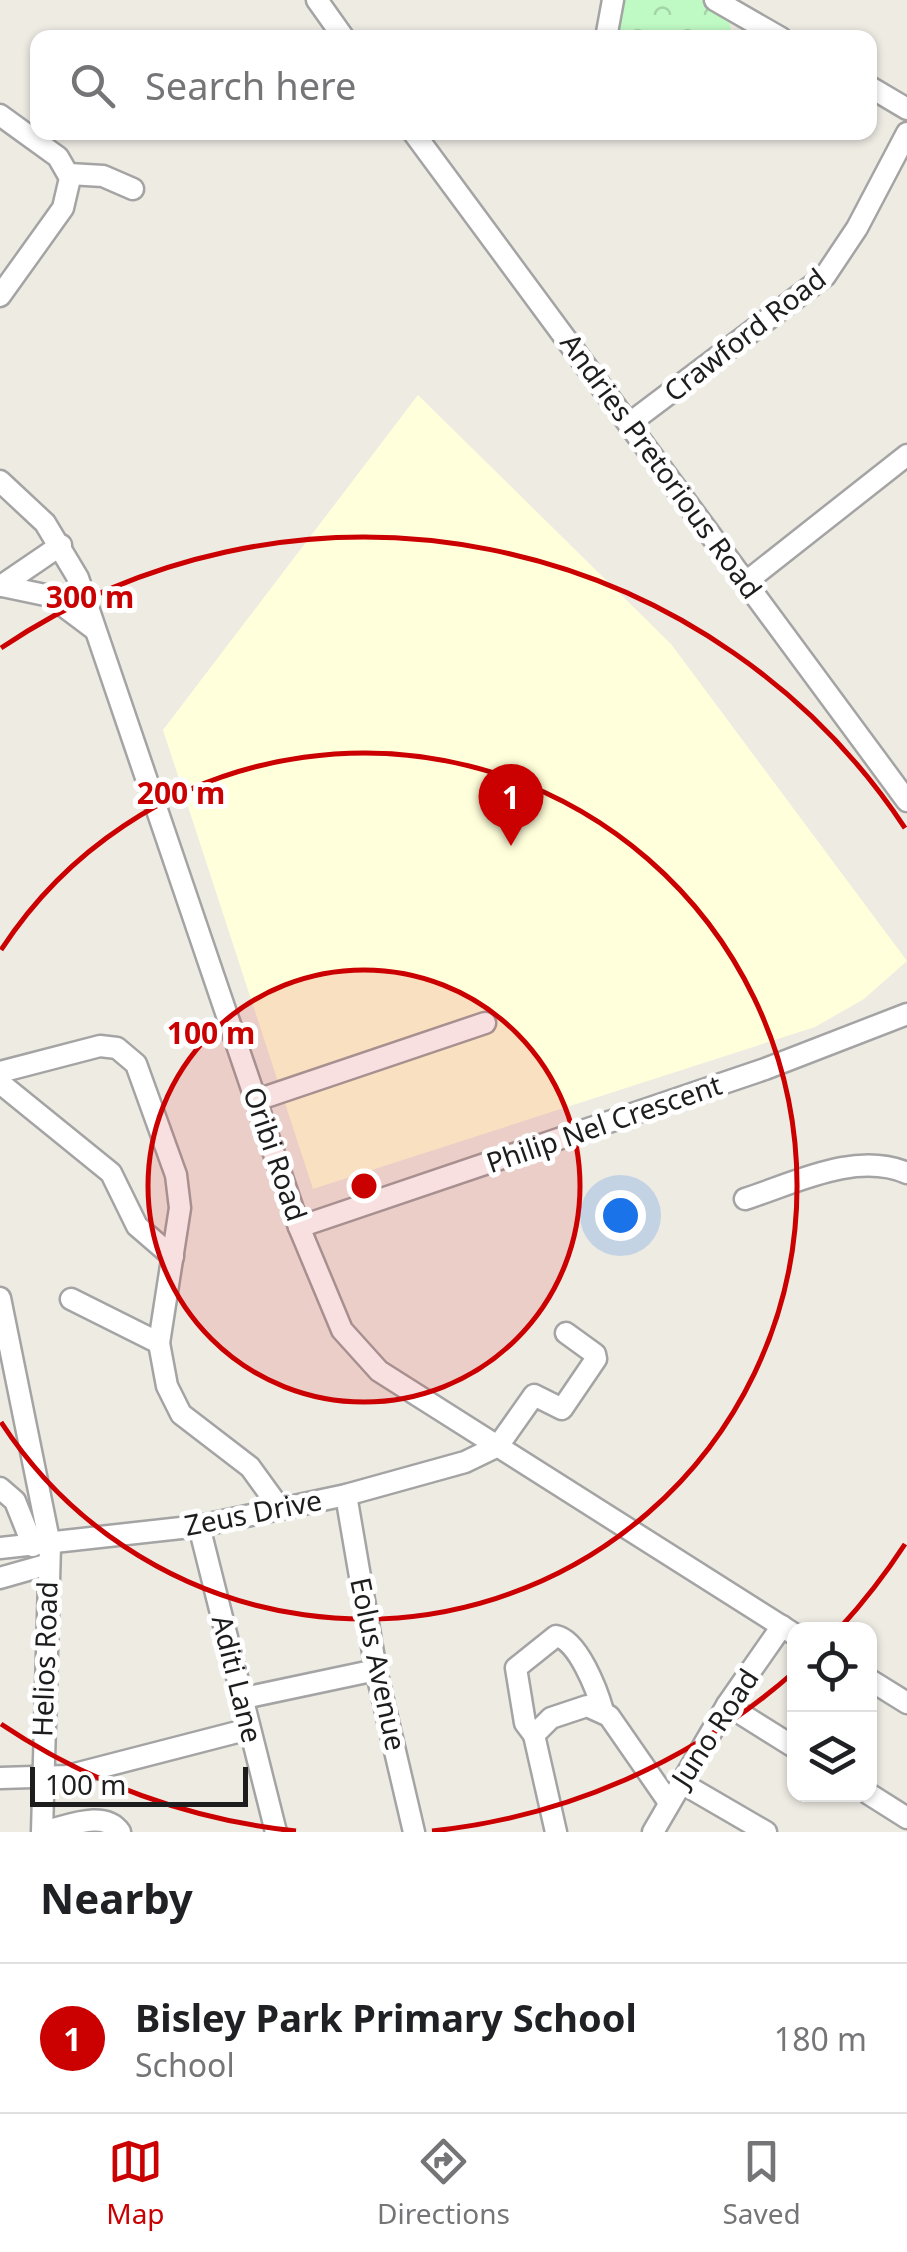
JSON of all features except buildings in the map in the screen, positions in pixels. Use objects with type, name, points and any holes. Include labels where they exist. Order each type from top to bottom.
[{"type":"street","points":[[317,0],[338,30]]},
{"type":"street","points":[[607,30],[612,0]]},
{"type":"street","points":[[714,0],[751,30]]},
{"type":"street","points":[[877,92],[907,109]]},
{"type":"street","points":[[0,115],[30,137]]},
{"type":"street","name":"Crawford Road","points":[[630,423],[825,276],[857,228],[907,133]]},
{"type":"street","points":[[0,296],[63,208],[69,174],[58,157],[35,140]]},
{"type":"street","name":"Andries Pretorious Road","points":[[418,140],[907,801]]},
{"type":"street","points":[[69,174],[103,176],[133,189]]},
{"type":"street","points":[[746,582],[906,456]]},
{"type":"street","name":"Oribi Road","points":[[0,481],[33,509],[61,544],[99,634],[299,1227],[329,1304],[364,1358],[787,1629]]},
{"type":"street","points":[[1,586],[61,544]]},
{"type":"street","points":[[1,586],[50,596],[99,634]]},
{"type":"street","name":"Philip Nel Crescent","points":[[299,1227],[747,1075],[907,1014]]},
{"type":"street","points":[[256,1100],[486,1023]]},
{"type":"street","points":[[0,1072],[100,1046],[130,1056],[141,1076],[176,1175],[180,1208],[160,1343],[167,1386],[181,1414],[250,1467],[279,1507]]},
{"type":"street","points":[[0,1083],[112,1173],[137,1226],[173,1258]]},
{"type":"street","points":[[745,1199],[856,1165],[881,1165],[907,1173]]},
{"type":"street","points":[[0,1298],[44,1552]]},
{"type":"street","points":[[71,1299],[160,1343]]},
{"type":"street","points":[[498,1446],[534,1395],[562,1409],[596,1359],[566,1332]]},
{"type":"street","name":"Zeus Drive","points":[[0,1548],[44,1552],[199,1526],[346,1494],[465,1462],[498,1446]]},
{"type":"street","points":[[0,1488],[15,1501],[44,1552]]},
{"type":"street","name":"Eolus Avenue","points":[[346,1494],[376,1670],[414,1832]]},
{"type":"street","name":"Aditi Lane","points":[[199,1526],[276,1832]]},
{"type":"street","points":[[0,1578],[44,1552]]},
{"type":"street","name":"Helios Road","points":[[42,1832],[44,1552]]},
{"type":"street","name":"Juno Road","points":[[653,1832],[727,1705],[787,1631]]},
{"type":"street","points":[[556,1832],[534,1735],[525,1723],[516,1668],[556,1636],[566,1640],[595,1686],[595,1708],[668,1801]]},
{"type":"street","points":[[244,1698],[376,1670]]},
{"type":"street","points":[[877,1684],[907,1703]]},
{"type":"street","points":[[727,1705],[787,1743]]},
{"type":"street","points":[[534,1735],[551,1718],[595,1708]]},
{"type":"street","points":[[0,1778],[40,1778],[95,1770],[249,1729]]},
{"type":"street","points":[[680,1782],[754,1829]]},
{"type":"street","points":[[877,1799],[907,1818]]},
{"type":"street","points":[[42,1832],[100,1820],[114,1823],[120,1832]]},
{"type":"shaded area","points":[[418,395],[671,644],[907,961],[864,999],[815,1027],[313,1189],[163,730]]},
{"type":"green space","points":[[617,0],[701,0],[728,16],[731,30],[611,30]]},
{"type":"place","name":"Bisley Park Primary School","points":[[511,846]]}]
